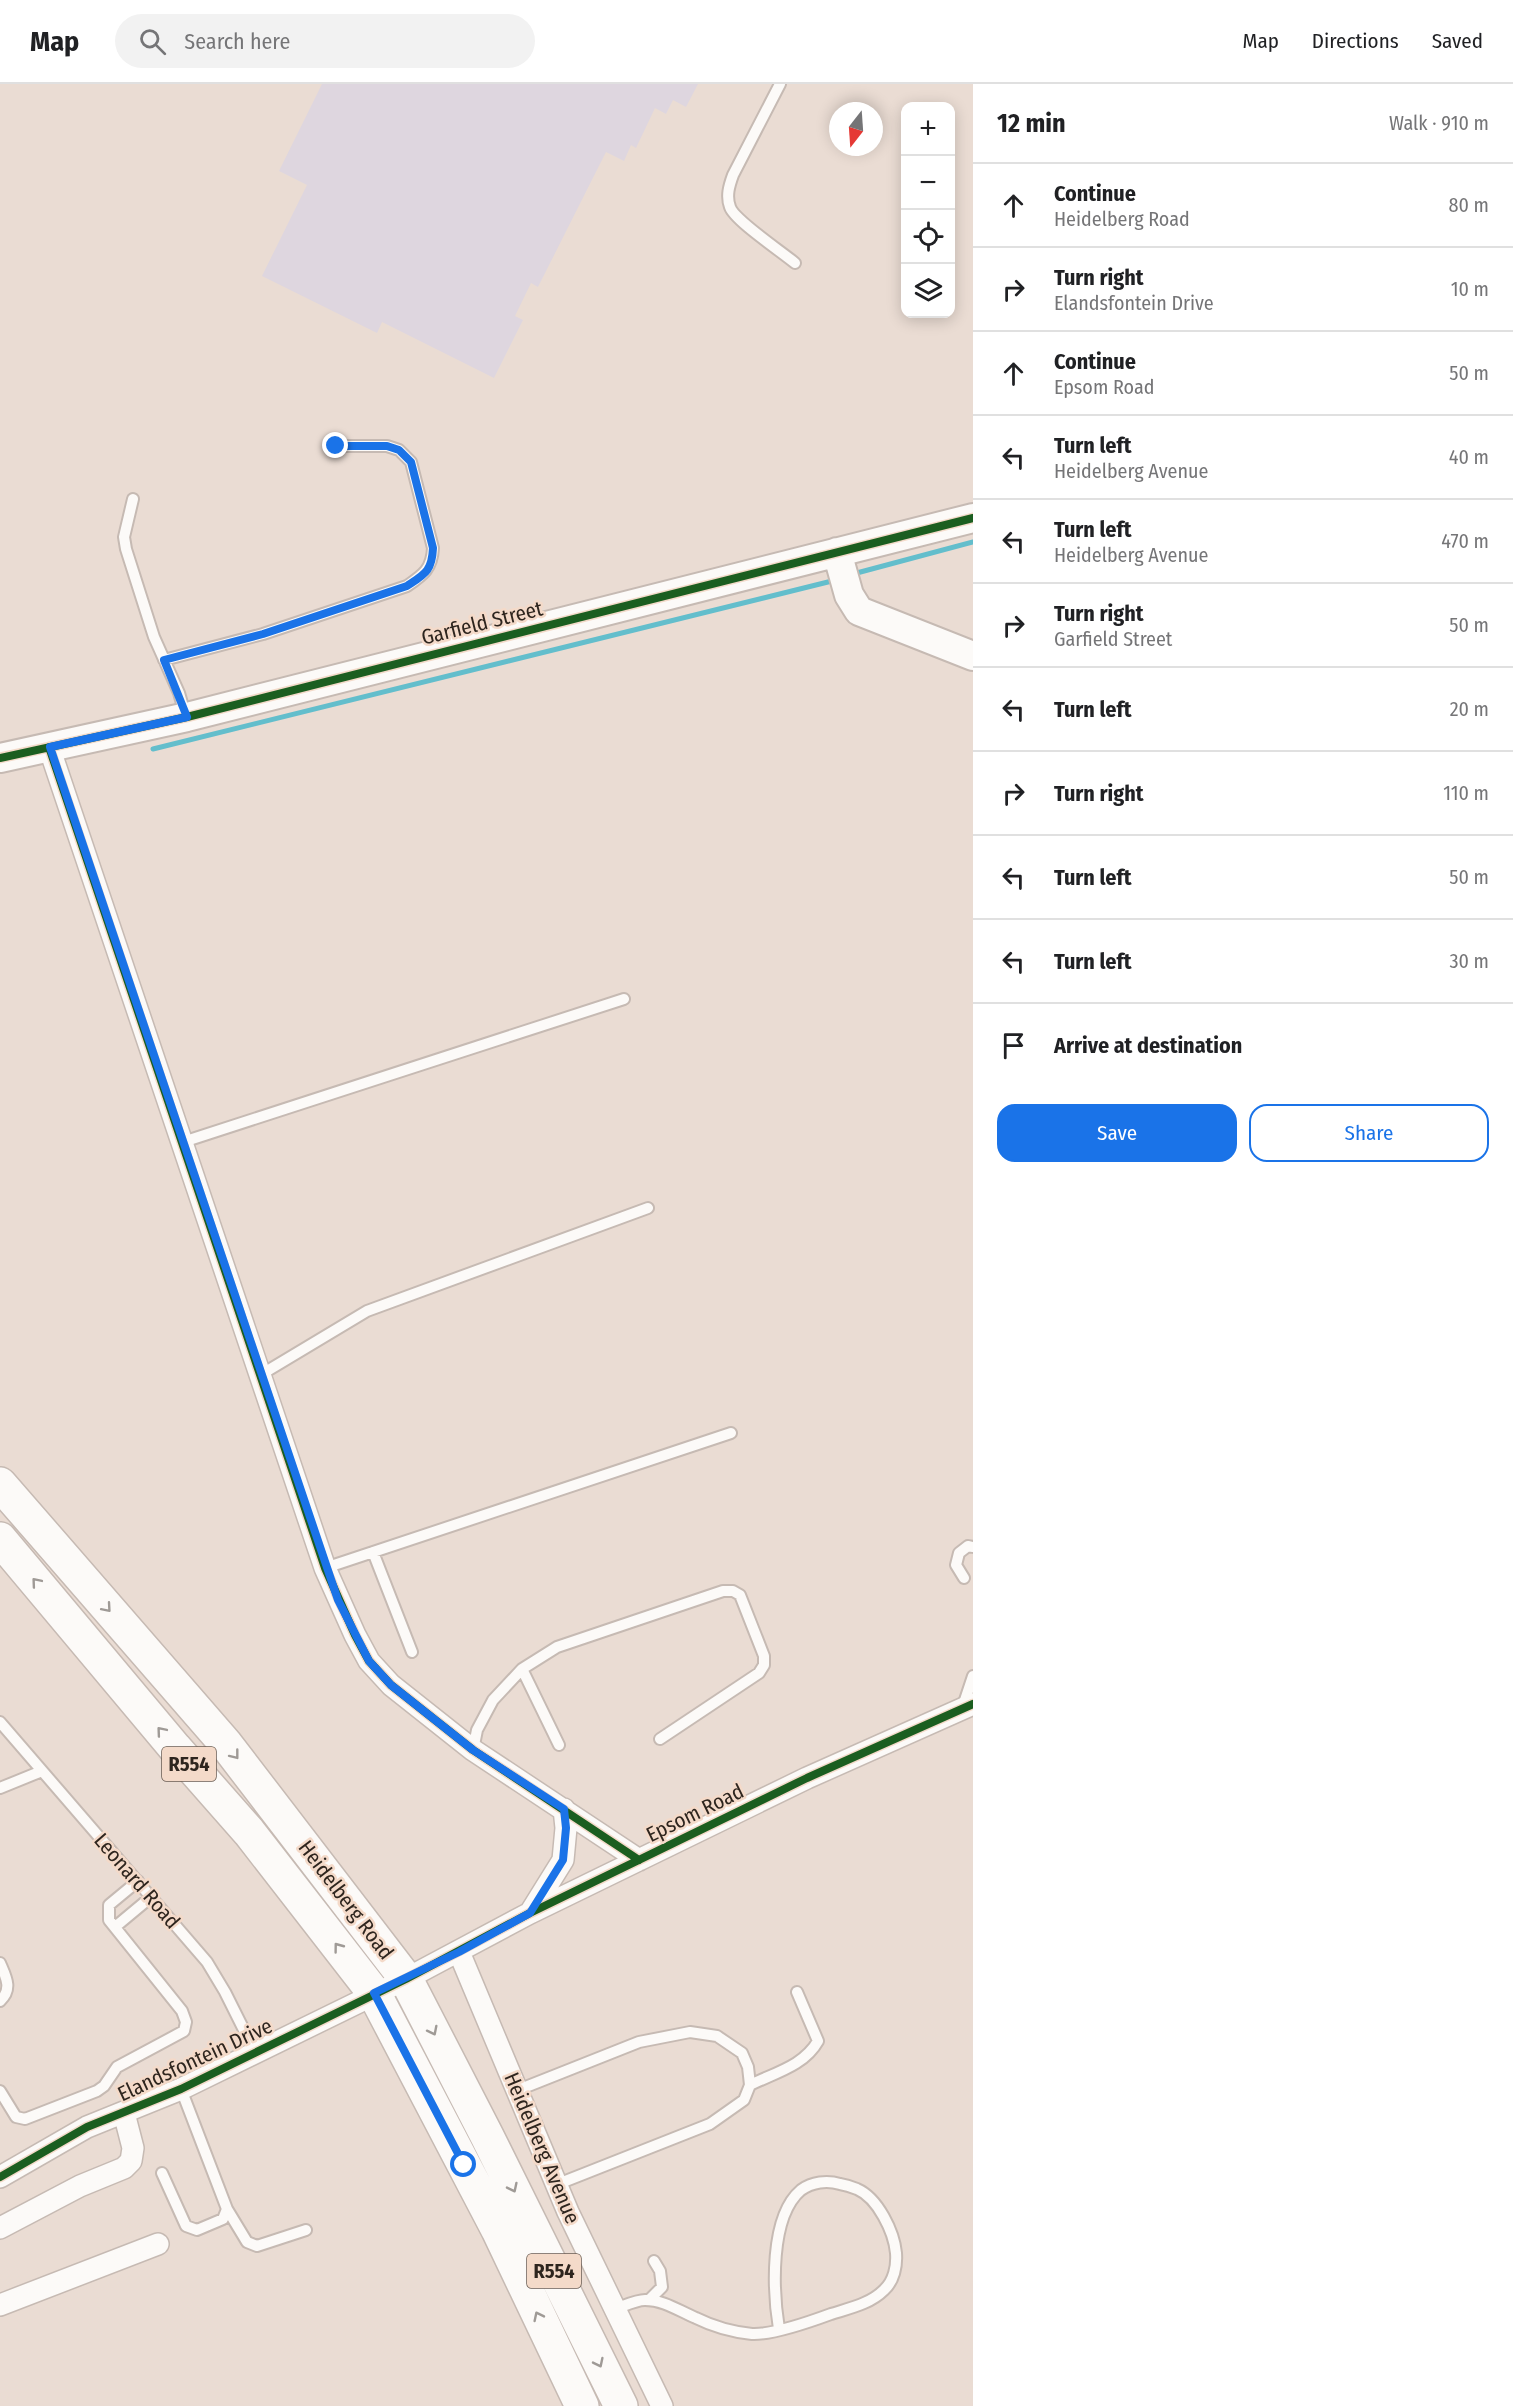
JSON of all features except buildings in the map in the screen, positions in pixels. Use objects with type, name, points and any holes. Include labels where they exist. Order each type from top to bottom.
[{"type":"main road","name":"Heidelberg Road","points":[[0,1484],[225,1743],[406,1979],[621,2406]]},
{"type":"main road","name":"Heidelberg Road","points":[[0,1539],[175,1748],[249,1832],[374,1993],[498,2230],[582,2406]]},
{"type":"street","name":"Garfield Street","points":[[0,758],[187,717],[973,518]]},
{"type":"street","points":[[837,552],[849,595],[859,610],[973,656]]},
{"type":"street","points":[[50,747],[325,1568],[338,1600],[369,1661],[391,1685],[473,1750],[639,1860]]},
{"type":"street","name":"Epsom Road","points":[[406,1979],[530,1913],[807,1778],[968,1706]]},
{"type":"street","points":[[530,1913],[563,1860],[566,1828],[564,1809]]},
{"type":"street","name":"Heidelberg Avenue","points":[[459,1952],[568,2212],[662,2406]]},
{"type":"street","name":"Elandsfontein Drive","points":[[0,2177],[87,2127],[181,2089],[406,1979]]},
{"type":"street","points":[[0,2228],[80,2186],[124,2168],[131,2161],[133,2148],[124,2113]]},
{"type":"street","points":[[0,2306],[158,2244]]},
{"type":"lane","points":[[780,84],[733,175],[728,198],[734,215],[795,262]]},
{"type":"lane","points":[[164,660],[263,634],[407,586],[425,574],[432,563],[433,548],[411,462],[399,450],[387,446],[336,446]]},
{"type":"lane","points":[[133,499],[125,528],[126,549],[154,637],[187,717]]},
{"type":"lane","points":[[183,1142],[624,999]]},
{"type":"lane","points":[[261,1374],[367,1311],[648,1208]]},
{"type":"lane","points":[[325,1568],[731,1433]]},
{"type":"lane","points":[[964,1578],[956,1565],[959,1553],[968,1546],[973,1546]]},
{"type":"lane","points":[[373,1552],[412,1652]]},
{"type":"lane","points":[[473,1750],[477,1730],[493,1700],[522,1669],[557,1647],[723,1591],[733,1591],[740,1595],[764,1656],[764,1665],[759,1673],[660,1739]]},
{"type":"lane","points":[[522,1669],[559,1745]]},
{"type":"lane","points":[[968,1706],[973,1676]]},
{"type":"lane","name":"Leonard Road","points":[[0,1722],[207,1962],[256,2054]]},
{"type":"lane","points":[[0,1788],[42,1771]]},
{"type":"lane","points":[[0,2091],[16,2117],[25,2119],[97,2091],[104,2086],[117,2067],[184,2031],[186,2022],[182,2012],[109,1920],[109,1905],[138,1881]]},
{"type":"lane","points":[[115,1927],[151,1897]]},
{"type":"lane","points":[[0,1963],[8,1982],[7,1993],[0,2001]]},
{"type":"lane","points":[[750,2085],[803,2060],[818,2041],[797,1992]]},
{"type":"lane","points":[[518,2090],[639,2042],[690,2032],[717,2036],[742,2053],[748,2067],[750,2085],[744,2100],[710,2124],[558,2184]]},
{"type":"lane","points":[[181,2089],[227,2209],[247,2242],[251,2246],[257,2246],[306,2230]]},
{"type":"lane","points":[[162,2173],[186,2226],[191,2229],[196,2230],[223,2219],[227,2209]]},
{"type":"lane","points":[[615,2309],[643,2299],[649,2300],[667,2304],[727,2330],[756,2334],[779,2329],[802,2324],[876,2299],[890,2284],[897,2260],[895,2240],[885,2219],[859,2190],[833,2181],[815,2183],[801,2191],[788,2207],[781,2227],[776,2264],[774,2293],[779,2329]]},
{"type":"lane","points":[[649,2300],[662,2287],[660,2271],[654,2261]]},
{"type":"waterway","points":[[853,574],[973,542]]},
{"type":"waterway","points":[[153,749],[836,580]]},
{"type":"cycle path","points":[[0,758],[187,717],[973,518]]},
{"type":"cycle path","points":[[49,747],[325,1568],[355,1635],[369,1661],[391,1685],[473,1750],[639,1860]]},
{"type":"cycle path","points":[[0,2177],[87,2127],[181,2089],[406,1979],[530,1913],[807,1778],[973,1704]]},
{"type":"route","points":[[336,446],[387,446],[399,450],[411,462],[433,548],[432,563],[425,574],[407,586],[263,634],[164,660],[187,717],[50,747],[325,1568],[338,1600],[369,1661],[391,1685],[473,1750],[564,1809],[566,1845],[563,1860],[530,1913],[459,1952],[374,1993],[464,2165]]}]
